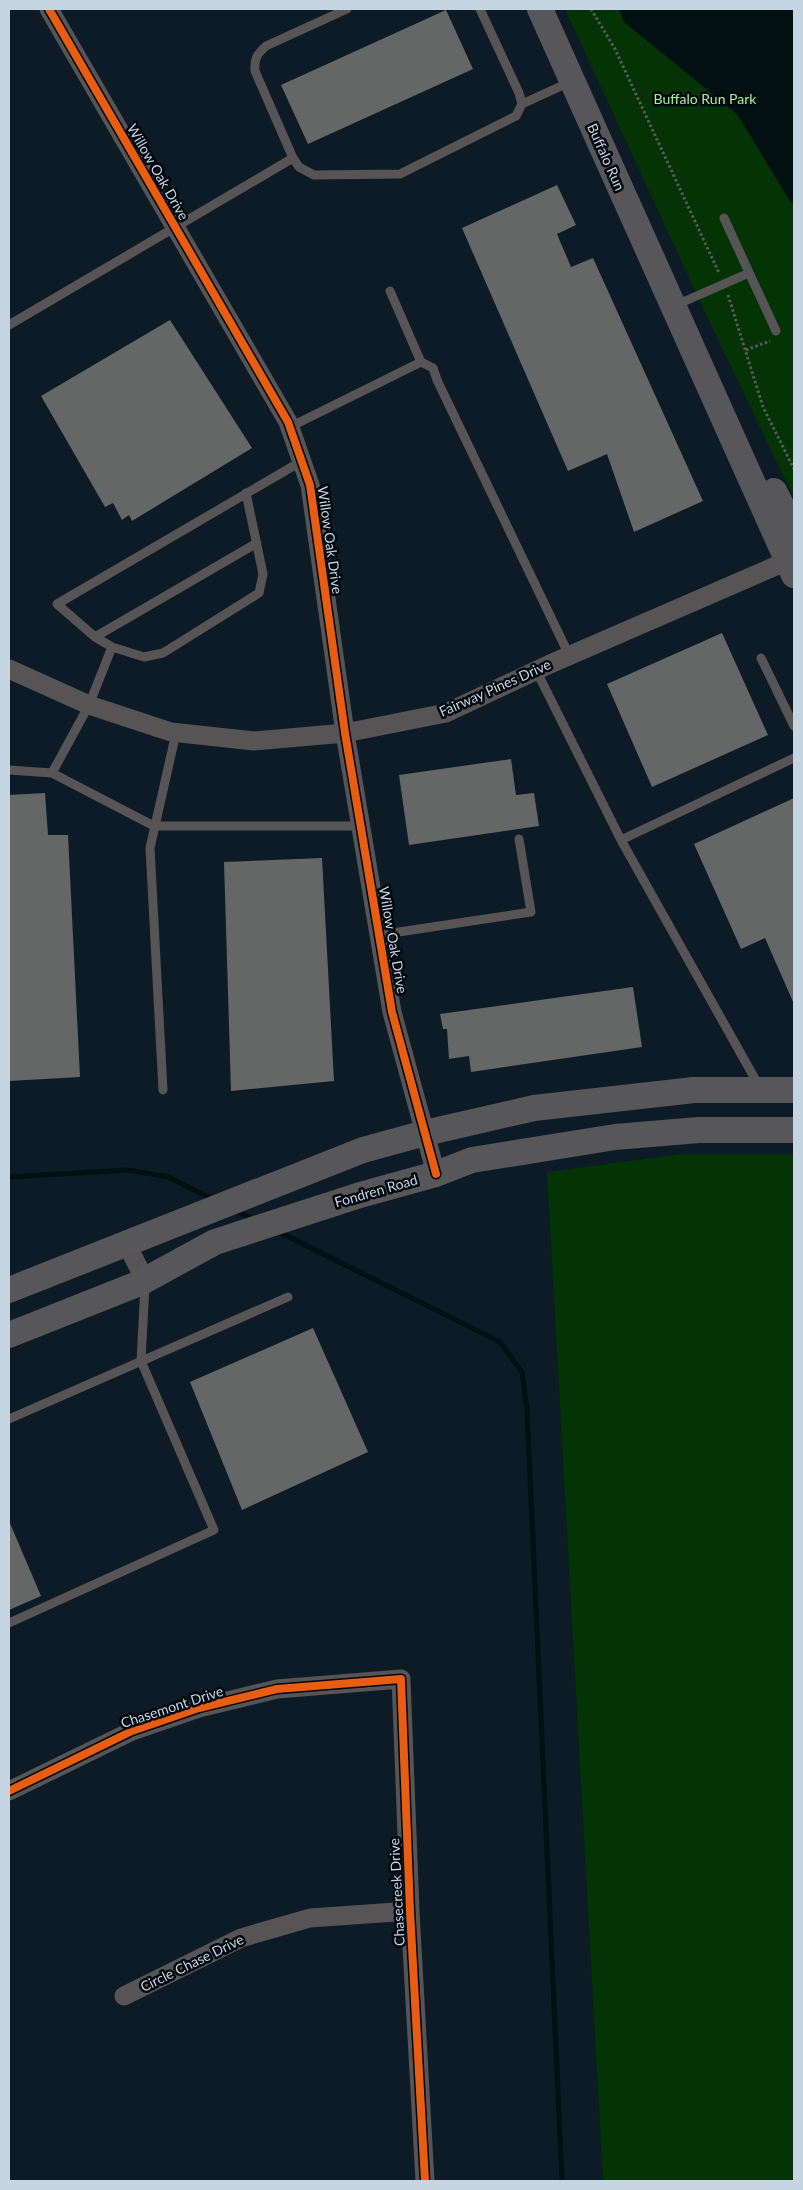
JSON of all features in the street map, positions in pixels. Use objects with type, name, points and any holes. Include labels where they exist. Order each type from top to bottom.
[{"type":"main road","name":"Buffalo Run","points":[[540,9],[792,565]]},
{"type":"main road","name":"Buffalo Run","points":[[673,306],[794,530]]},
{"type":"main road","points":[[9,1290],[363,1150],[425,1133],[534,1108],[694,1090],[794,1090]]},
{"type":"main road","points":[[694,1090],[699,1130]]},
{"type":"main road","name":"Fondren Road","points":[[9,1335],[145,1280],[215,1242],[360,1195],[436,1174],[472,1160],[615,1137],[699,1130],[794,1130]]},
{"type":"street","name":"Willow Oak Drive","points":[[49,9],[290,427],[310,485],[345,733],[392,1012],[436,1174]]},
{"type":"street","name":"Fairway Pines Drive","points":[[9,669],[89,705],[176,733],[254,741],[345,733],[446,713],[569,655],[792,565]]},
{"type":"street","points":[[126,1243],[145,1280]]},
{"type":"street","name":"Chasecreek Drive","points":[[323,1685],[401,1679],[410,1911],[424,2181]]},
{"type":"street","name":"Chasemont Drive","points":[[9,1791],[132,1731],[200,1708],[277,1689],[323,1685]]},
{"type":"street","name":"Circle Chase Drive","points":[[124,1996],[241,1938],[310,1918],[410,1911]]},
{"type":"lane","points":[[347,9],[266,46],[254,61],[255,71],[293,158],[299,167],[314,175],[377,172],[400,174],[516,116],[522,104],[572,81]]},
{"type":"lane","points":[[480,9],[522,104]]},
{"type":"lane","points":[[9,325],[293,158]]},
{"type":"lane","points":[[724,218],[776,331]]},
{"type":"lane","points":[[673,306],[749,272]]},
{"type":"lane","points":[[390,291],[422,362],[433,368],[441,389],[569,655]]},
{"type":"lane","points":[[290,427],[422,362]]},
{"type":"lane","points":[[246,493],[263,574],[259,593],[164,653],[144,657],[112,647],[95,637],[57,604],[246,493],[302,461]]},
{"type":"lane","points":[[95,637],[257,543]]},
{"type":"lane","points":[[52,773],[89,705],[112,647]]},
{"type":"lane","points":[[761,658],[794,726]]},
{"type":"lane","points":[[536,670],[621,840],[761,1090]]},
{"type":"lane","points":[[163,1090],[150,848],[176,733]]},
{"type":"lane","points":[[621,840],[794,758]]},
{"type":"lane","points":[[9,770],[52,773],[154,826],[361,826]]},
{"type":"lane","points":[[379,935],[531,912],[519,839]]},
{"type":"lane","points":[[9,1623],[214,1530],[141,1361],[145,1280]]},
{"type":"lane","points":[[9,1419],[288,1297]]},
{"type":"path","points":[[591,9],[615,49],[724,284],[763,407],[794,469]]},
{"type":"green space","name":"Buffalo Run Park","points":[[565,9],[794,9],[794,498],[702,306]]},
{"type":"green space","points":[[682,1154],[794,1154],[794,2181],[603,2181],[547,1172]]},
{"type":"shaded area","points":[[619,9],[794,9],[794,204],[790,201],[737,114],[624,22]]},
{"type":"building","points":[[446,10],[473,69],[308,144],[281,85]]},
{"type":"building","points":[[557,185],[576,225],[557,234],[571,267],[593,258],[703,501],[634,532],[607,454],[568,471],[462,228]]},
{"type":"building","points":[[170,320],[252,448],[132,521],[129,515],[122,520],[113,503],[105,507],[41,396]]},
{"type":"building","points":[[722,633],[768,735],[652,787],[607,684]]},
{"type":"building","points":[[511,759],[516,795],[534,793],[539,826],[409,845],[399,775]]},
{"type":"building","points":[[45,793],[48,835],[68,835],[80,1077],[9,1081],[9,795]]},
{"type":"building","points":[[794,798],[794,1004],[765,938],[741,949],[694,844]]},
{"type":"building","points":[[322,858],[334,1081],[231,1091],[224,862]]},
{"type":"building","points":[[633,987],[642,1047],[471,1072],[469,1056],[449,1059],[447,1029],[443,1029],[440,1014]]},
{"type":"building","points":[[313,1328],[368,1452],[242,1510],[190,1382]]},
{"type":"building","points":[[9,1521],[41,1596],[9,1610]]},
{"type":"waterway","points":[[9,1177],[128,1170],[168,1177],[213,1199]]},
{"type":"waterway","points":[[234,1210],[253,1219]]},
{"type":"waterway","points":[[279,1232],[500,1342],[522,1372],[527,1410],[562,2181]]},
{"type":"cycle path","points":[[49,9],[288,422],[310,485],[345,733],[392,1012],[436,1174]]},
{"type":"cycle path","points":[[9,1791],[132,1731],[199,1708],[277,1689],[401,1679],[410,1911],[425,2181]]}]
